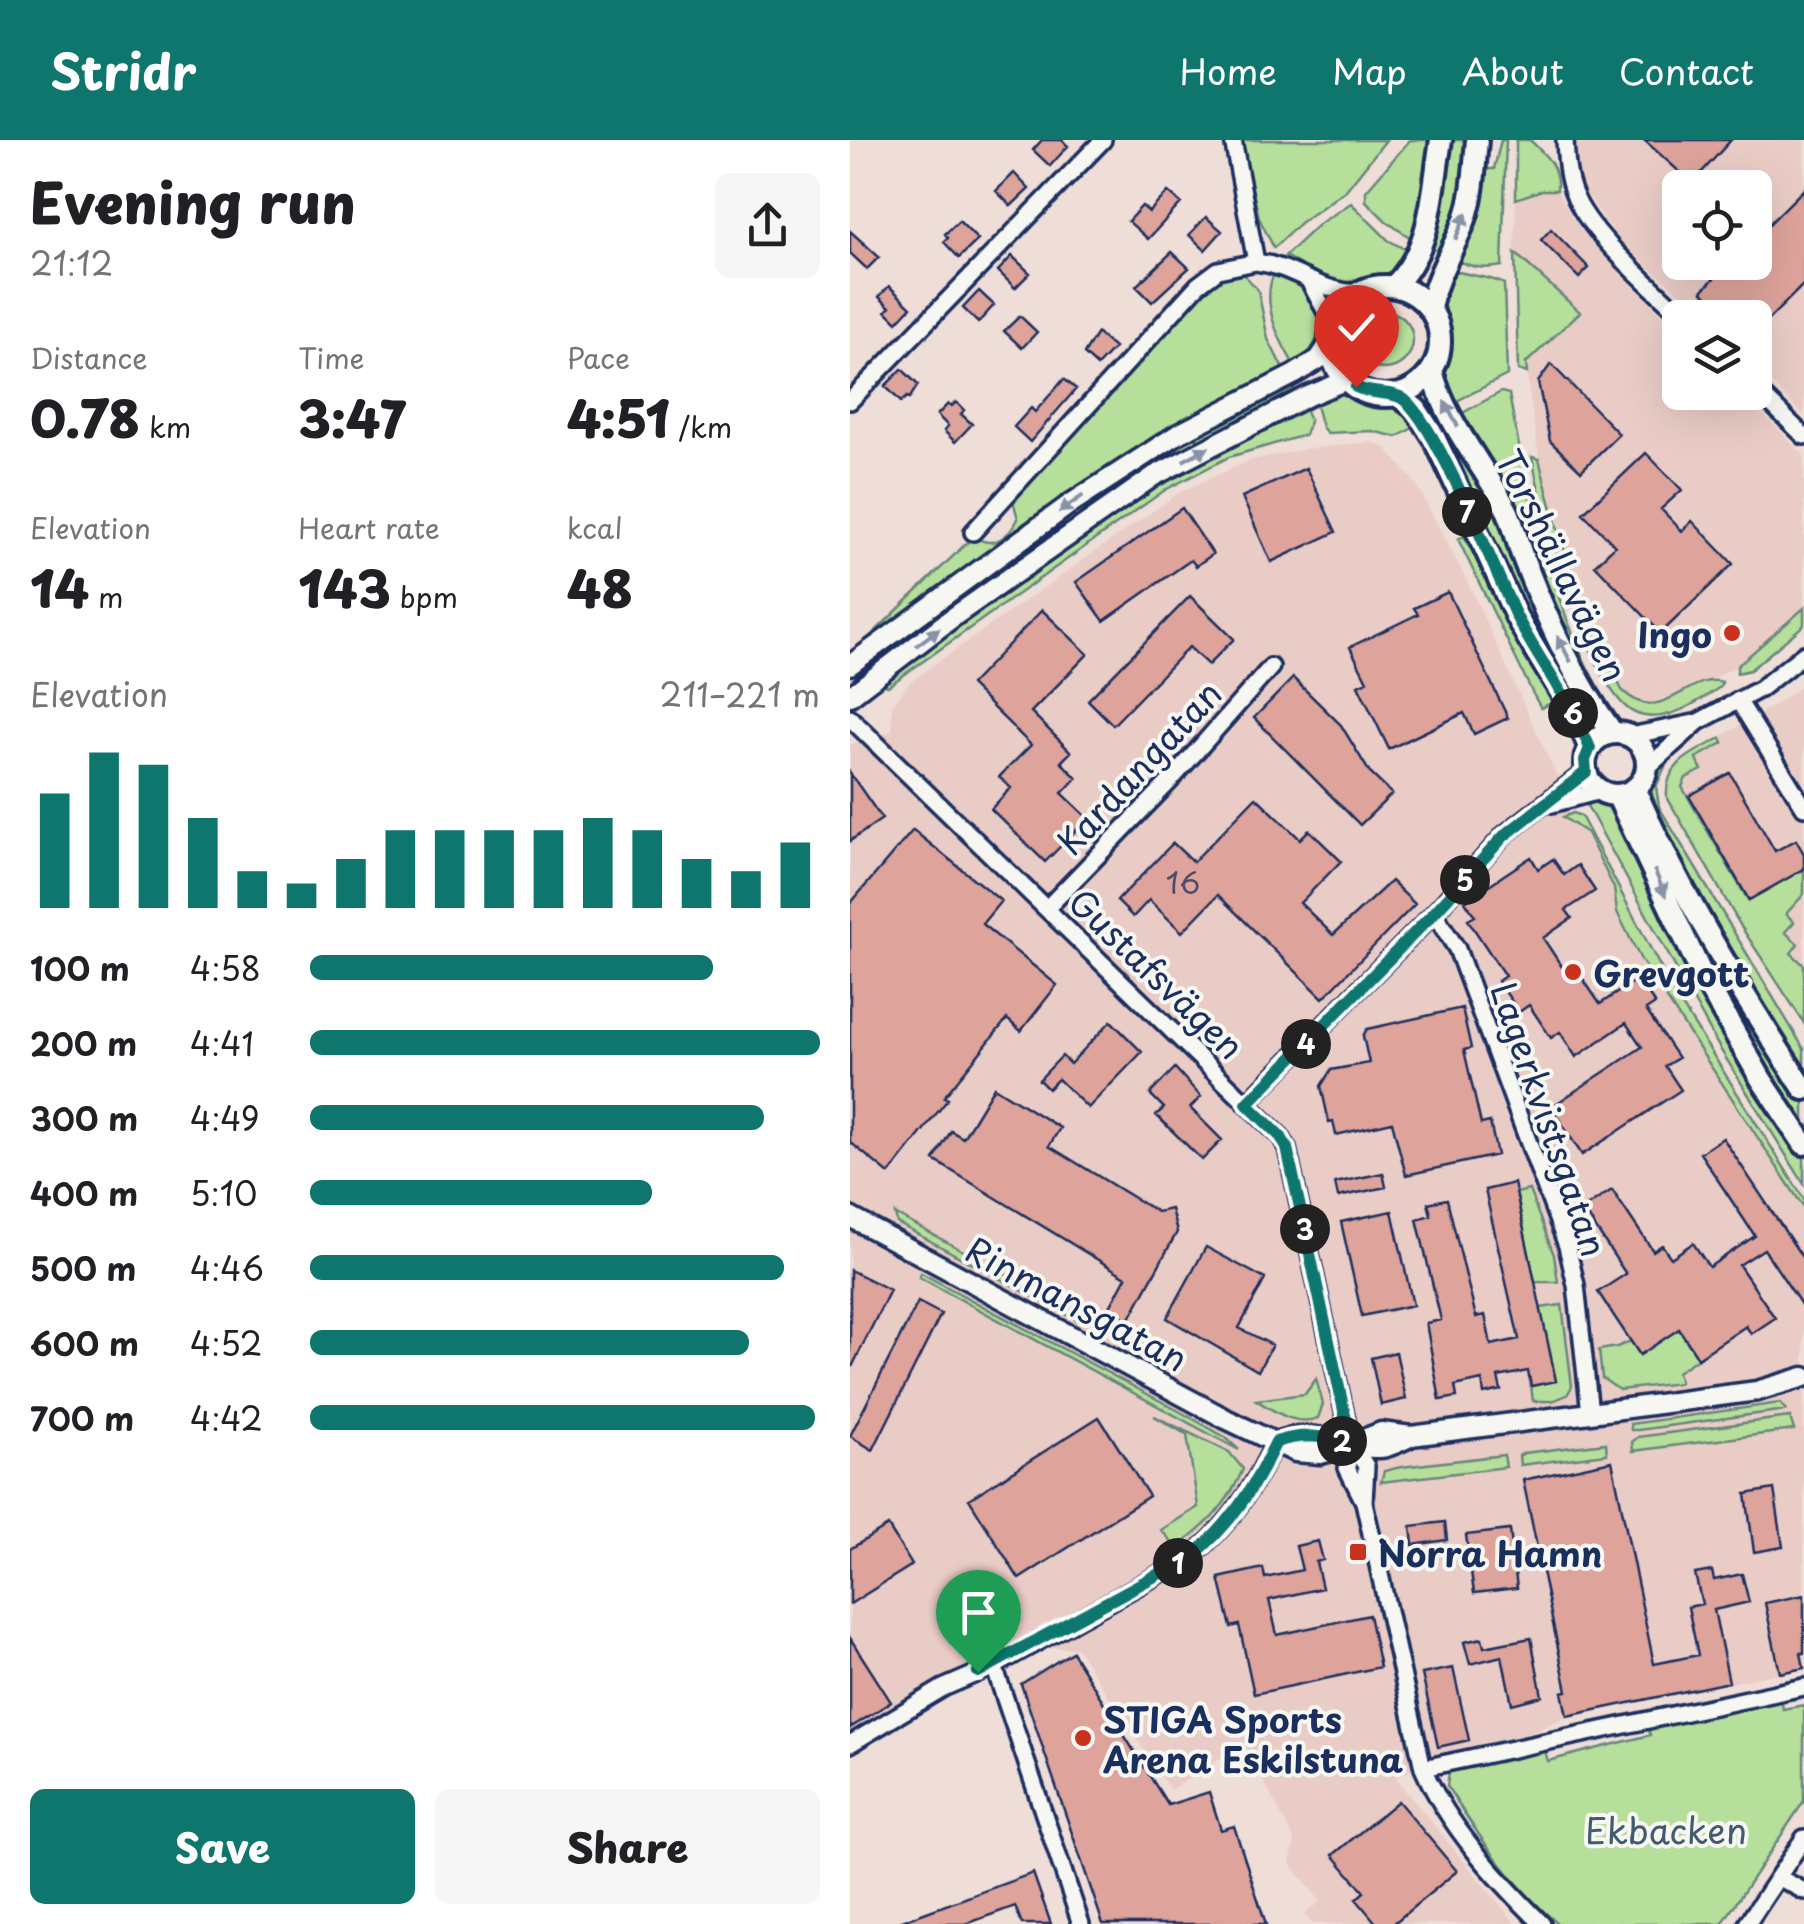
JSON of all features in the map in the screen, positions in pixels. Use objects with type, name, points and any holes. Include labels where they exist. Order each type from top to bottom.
[{"type":"main road","points":[[1394,286],[1409,271],[1427,232],[1441,140]]},
{"type":"main road","points":[[1430,309],[1438,276],[1472,196],[1478,140]]},
{"type":"main road","points":[[1394,286],[1415,294],[1430,309],[1440,339],[1432,370],[1417,386],[1397,394],[1365,392],[1347,380],[1334,363],[1330,337],[1338,311],[1358,292],[1394,286]]},
{"type":"main road","name":"Torshällavägen","points":[[1432,370],[1448,410],[1510,517],[1560,644],[1621,735]]},
{"type":"main road","name":"Torshällavägen","points":[[1397,394],[1416,409],[1434,437],[1530,644],[1560,686],[1590,748]]},
{"type":"main road","points":[[1617,792],[1644,779],[1644,749],[1621,735],[1601,737],[1590,748],[1586,772],[1617,792],[1656,836],[1748,999],[1804,1088]]},
{"type":"main road","points":[[1617,792],[1703,977],[1760,1078],[1804,1144]]},
{"type":"street","points":[[850,400],[1104,140]]},
{"type":"street","points":[[1233,140],[1256,262]]},
{"type":"street","points":[[1565,140],[1568,174],[1578,204],[1605,238],[1666,300]]},
{"type":"street","points":[[973,532],[1198,285],[1218,270],[1256,262],[1290,270],[1334,291],[1358,292]]},
{"type":"street","points":[[850,665],[1070,504],[1178,434],[1319,359],[1330,337],[1327,314],[1310,282]]},
{"type":"street","points":[[850,696],[952,618],[1154,476],[1308,396],[1347,380]]},
{"type":"street","points":[[1772,405],[1804,436]]},
{"type":"street","points":[[1647,768],[1698,722],[1760,689],[1804,654]]},
{"type":"street","name":"Kardangatan","points":[[1048,908],[1171,780],[1271,667]]},
{"type":"street","points":[[1738,700],[1804,807]]},
{"type":"street","name":"Gustafsvägen","points":[[850,718],[1281,1137],[1287,1148],[1351,1443],[1366,1466],[1364,1502],[1423,1768],[1436,1797],[1468,1842],[1542,1924]]},
{"type":"street","points":[[1621,735],[1698,722]]},
{"type":"street","points":[[1247,1104],[1504,836],[1586,772]]},
{"type":"street","points":[[1538,808],[1617,792]]},
{"type":"street","name":"Lagerkvistsgatan","points":[[1434,913],[1458,949],[1567,1246],[1576,1285],[1590,1414]]},
{"type":"street","name":"Rinmansgatan","points":[[850,1217],[1226,1420],[1296,1452],[1320,1454],[1351,1443],[1382,1449],[1411,1436],[1756,1391],[1804,1377]]},
{"type":"street","points":[[850,1744],[944,1688],[994,1666],[1192,1556],[1241,1506],[1276,1442]]},
{"type":"street","points":[[994,1666],[1080,1924]]},
{"type":"street","points":[[1423,1768],[1804,1687]]},
{"type":"street","points":[[1747,1924],[1804,1838]]},
{"type":"street","points":[[1778,1877],[1804,1891]]},
{"type":"shaded area","points":[[1576,140],[1804,140],[1804,416],[1772,383],[1772,300],[1688,300],[1665,280],[1772,280],[1772,170],[1662,170],[1662,278],[1620,241],[1583,189],[1576,163]]},
{"type":"shaded area","points":[[1542,190],[1557,190],[1572,217],[1662,314],[1662,410],[1758,410],[1804,455],[1804,608],[1737,666],[1672,699],[1653,704],[1630,698],[1612,671],[1574,577],[1539,459],[1525,363],[1579,312],[1515,253],[1516,199]]},
{"type":"shaded area","points":[[1370,442],[1386,448],[1418,487],[1599,856],[1721,1071],[1804,1197],[1804,1668],[1567,1716],[1536,1731],[1442,1754],[1395,1778],[1516,1924],[1313,1924],[1304,1915],[1320,1901],[1290,1863],[1295,1841],[1244,1744],[1170,1790],[1077,1648],[1001,1648],[888,1708],[850,1733],[850,745],[892,731],[892,705],[911,681],[1180,492],[1251,460]]},
{"type":"shaded area","points":[[1804,684],[1804,1023],[1697,852],[1667,797],[1666,783],[1678,762]]},
{"type":"green space","points":[[1241,140],[1386,140],[1346,190],[1300,223],[1274,248],[1259,218]]},
{"type":"green space","points":[[1410,140],[1440,140],[1417,242],[1387,222],[1366,201],[1366,191]]},
{"type":"green space","points":[[1453,140],[1467,140],[1459,209],[1442,253],[1428,246],[1437,225]]},
{"type":"green space","points":[[1501,140],[1506,140],[1502,266],[1477,267],[1453,259],[1480,211],[1487,169],[1494,169]]},
{"type":"green space","points":[[1516,140],[1530,140],[1546,157],[1556,174],[1557,190],[1542,190],[1516,199]]},
{"type":"green space","points":[[1351,203],[1388,240],[1412,253],[1398,268],[1335,285],[1285,256],[1319,224]]},
{"type":"green space","points":[[1515,253],[1580,312],[1526,363],[1527,373],[1518,370]]},
{"type":"green space","points":[[1277,268],[1303,290],[1318,313],[1317,339],[1295,366],[1272,318],[1269,292]]},
{"type":"green space","points":[[1239,269],[1258,290],[1268,339],[1285,373],[1126,454],[856,650],[974,536],[993,542],[1010,531],[1018,519],[1013,500],[1205,288]]},
{"type":"green space","points":[[1447,269],[1504,284],[1507,375],[1451,404],[1442,378],[1450,334],[1441,297]]},
{"type":"green space","points":[[1384,311],[1405,319],[1413,340],[1405,361],[1384,369],[1363,361],[1355,340],[1363,319]]},
{"type":"green space","points":[[1291,383],[1297,395],[899,649],[866,667],[863,664],[1155,454]]},
{"type":"green space","points":[[1332,392],[1378,402],[1418,425],[1397,437],[1372,431],[1327,433],[1314,398]]},
{"type":"green space","points":[[1501,392],[1509,394],[1541,541],[1564,612],[1594,681],[1589,685],[1457,416]]},
{"type":"green space","points":[[1303,404],[1310,421],[1305,435],[1229,457],[1165,490],[888,686],[875,682],[1148,491]]},
{"type":"green space","points":[[1447,422],[1486,489],[1579,691],[1570,694],[1501,576],[1436,429]]},
{"type":"green space","points":[[1532,457],[1539,459],[1573,577],[1622,690],[1649,704],[1710,681],[1722,682],[1720,687],[1680,710],[1657,717],[1635,713],[1618,698],[1601,672],[1570,596]]},
{"type":"green space","points":[[1464,536],[1499,602],[1562,698],[1541,708],[1458,539]]},
{"type":"green space","points":[[1804,608],[1804,625],[1750,670],[1737,673],[1737,666]]},
{"type":"green space","points":[[1721,738],[1723,743],[1696,758],[1702,770],[1686,778],[1682,787],[1748,900],[1804,869],[1804,894],[1786,914],[1794,922],[1785,932],[1798,944],[1791,953],[1804,965],[1804,1023],[1742,928],[1667,797],[1667,785],[1676,767]]},
{"type":"green space","points":[[1671,753],[1656,787],[1659,807],[1804,1049],[1804,1070],[1666,840],[1652,795],[1656,775]]},
{"type":"green space","points":[[1585,802],[1614,809],[1777,1114],[1804,1155],[1804,1184],[1719,1047]]},
{"type":"green space","points":[[1633,803],[1804,1098],[1804,1128],[1697,951]]},
{"type":"green space","points":[[1573,813],[1581,816],[1674,993],[1804,1199],[1804,1208],[1641,960],[1617,912],[1614,888],[1587,833],[1563,817]]},
{"type":"green space","points":[[1529,1190],[1554,1255],[1558,1282],[1535,1282],[1516,1193]]},
{"type":"green space","points":[[895,1214],[1085,1317],[1080,1322],[897,1223]]},
{"type":"green space","points":[[921,1273],[1179,1411],[1225,1437],[1239,1450],[919,1277]]},
{"type":"green space","points":[[1562,1305],[1572,1386],[1567,1395],[1552,1401],[1533,1401],[1531,1386],[1556,1381],[1540,1308]]},
{"type":"green space","points":[[1668,1312],[1698,1358],[1677,1372],[1680,1383],[1619,1390],[1602,1378],[1599,1350],[1631,1341],[1639,1354]]},
{"type":"green space","points":[[1316,1379],[1323,1404],[1318,1418],[1293,1419],[1256,1400],[1305,1394]]},
{"type":"green space","points":[[1780,1403],[1786,1410],[1638,1430],[1631,1430],[1630,1424]]},
{"type":"green space","points":[[1154,1416],[1229,1452],[1243,1469],[1216,1513],[1177,1547],[1161,1530],[1198,1507],[1187,1435]]},
{"type":"green space","points":[[1790,1417],[1794,1430],[1633,1451],[1632,1442],[1638,1437]]},
{"type":"green space","points":[[1606,1443],[1607,1454],[1520,1465],[1519,1456],[1524,1453]]},
{"type":"green space","points":[[1504,1455],[1506,1467],[1381,1482],[1384,1471],[1401,1467]]},
{"type":"green space","name":"Ekbacken","points":[[1781,1698],[1783,1709],[1804,1705],[1804,1801],[1722,1924],[1558,1924],[1497,1859],[1447,1786],[1449,1772],[1545,1751],[1548,1761],[1650,1735],[1648,1727]]},
{"type":"building","points":[[1042,140],[1062,140],[1068,146],[1050,166],[1033,150]]},
{"type":"building","points":[[1644,140],[1731,140],[1704,170],[1677,170]]},
{"type":"building","points":[[1014,173],[1029,189],[1011,206],[996,191]]},
{"type":"building","points":[[1804,189],[1804,284],[1772,316],[1772,300],[1711,300],[1702,291],[1712,280],[1772,280],[1772,221]]},
{"type":"building","points":[[1168,192],[1181,203],[1148,239],[1128,221],[1142,206],[1149,212]]},
{"type":"building","points":[[1206,217],[1222,231],[1205,250],[1189,235]]},
{"type":"building","points":[[959,221],[978,240],[959,258],[944,242],[948,238],[945,234]]},
{"type":"building","points":[[1551,229],[1589,268],[1579,278],[1541,240]]},
{"type":"building","points":[[850,231],[879,257],[867,269],[850,253]]},
{"type":"building","points":[[1172,252],[1189,268],[1152,302],[1136,286]]},
{"type":"building","points":[[1012,256],[1030,273],[1015,288],[998,271]]},
{"type":"building","points":[[889,286],[911,307],[897,322],[886,311],[890,307],[879,297]]},
{"type":"building","points":[[979,291],[994,305],[978,323],[963,308]]},
{"type":"building","points":[[1020,316],[1037,332],[1022,348],[1004,331]]},
{"type":"building","points":[[1097,333],[1114,348],[1097,366],[1084,354]]},
{"type":"building","points":[[1551,364],[1619,434],[1581,471],[1550,441],[1538,382]]},
{"type":"building","points":[[902,369],[918,385],[909,399],[901,402],[885,386]]},
{"type":"building","points":[[1064,379],[1076,389],[1030,442],[1014,427],[1031,408],[1035,412]]},
{"type":"building","points":[[956,402],[964,410],[961,414],[972,424],[955,442],[944,431],[948,426],[937,415]]},
{"type":"building","points":[[1646,453],[1682,490],[1661,509],[1682,531],[1692,521],[1733,564],[1661,633],[1595,565],[1615,546],[1583,513]]},
{"type":"building","points":[[1306,468],[1336,532],[1271,562],[1242,497]]},
{"type":"building","points":[[1182,508],[1213,554],[1196,566],[1191,560],[1104,621],[1076,582]]},
{"type":"building","points":[[1448,592],[1508,718],[1474,734],[1464,713],[1389,749],[1358,685],[1367,681],[1350,647],[1418,614],[1414,608]]},
{"type":"building","points":[[1190,596],[1234,639],[1208,665],[1189,647],[1113,725],[1088,700]]},
{"type":"building","points":[[1042,610],[1088,654],[1031,712],[1071,752],[1061,762],[1077,778],[1062,793],[1088,818],[1045,862],[991,809],[1011,788],[999,777],[1031,745],[970,685]]},
{"type":"building","points":[[1293,678],[1341,725],[1370,773],[1392,794],[1360,825],[1254,718]]},
{"type":"building","points":[[850,773],[882,819],[850,841]]},
{"type":"building","points":[[1730,773],[1775,851],[1796,840],[1804,854],[1804,869],[1749,900],[1689,796]]},
{"type":"building","points":[[1256,797],[1300,839],[1309,830],[1341,861],[1300,903],[1333,935],[1391,881],[1415,904],[1323,998],[1218,895],[1182,932],[1149,900],[1133,917],[1117,901],[1173,843],[1193,862]]},
{"type":"building","points":[[913,830],[1001,901],[982,924],[1057,985],[1021,1031],[1007,1019],[889,1174],[850,1142],[850,904]]},
{"type":"building","points":[[1531,857],[1538,869],[1553,859],[1564,875],[1578,865],[1595,891],[1566,910],[1572,918],[1543,938],[1568,976],[1577,970],[1600,1004],[1638,979],[1655,1004],[1646,1010],[1678,1058],[1665,1066],[1681,1090],[1582,1155],[1551,1107],[1642,1047],[1626,1023],[1576,1057],[1560,1032],[1551,1038],[1529,1005],[1519,1012],[1498,981],[1505,976],[1468,920],[1475,916],[1465,901]]},
{"type":"building","points":[[1462,1008],[1471,1048],[1464,1050],[1481,1124],[1490,1122],[1497,1155],[1406,1175],[1392,1122],[1336,1135],[1321,1086],[1331,1070],[1369,1063],[1363,1036],[1367,1029]]},
{"type":"building","points":[[1111,1021],[1142,1052],[1088,1108],[1058,1079],[1048,1089],[1039,1080],[1062,1056],[1070,1064]]},
{"type":"building","points":[[1175,1068],[1201,1097],[1190,1108],[1222,1140],[1202,1160],[1156,1115],[1164,1108],[1150,1094]]},
{"type":"building","points":[[994,1087],[1060,1128],[1049,1146],[1157,1212],[1171,1209],[1177,1232],[1129,1320],[1109,1309],[1126,1277],[934,1160],[951,1131],[963,1138]]},
{"type":"building","points":[[1723,1138],[1804,1260],[1804,1309],[1764,1249],[1739,1265],[1775,1318],[1751,1334],[1746,1326],[1698,1358],[1679,1329],[1640,1355],[1598,1292],[1626,1274],[1583,1209],[1612,1190],[1653,1251],[1662,1245],[1671,1258],[1693,1243],[1709,1267],[1755,1236],[1700,1153]]},
{"type":"building","points":[[1383,1173],[1386,1187],[1338,1197],[1335,1183]]},
{"type":"building","points":[[1514,1183],[1556,1381],[1531,1386],[1528,1371],[1498,1377],[1501,1390],[1484,1394],[1482,1380],[1455,1386],[1457,1397],[1440,1400],[1426,1323],[1441,1320],[1417,1219],[1431,1215],[1428,1203],[1447,1199],[1476,1317],[1485,1315],[1491,1345],[1519,1339],[1485,1190]]},
{"type":"building","points":[[1392,1211],[1413,1305],[1362,1316],[1341,1222]]},
{"type":"building","points":[[1206,1247],[1265,1279],[1239,1328],[1272,1345],[1258,1371],[1167,1318]]},
{"type":"building","points":[[850,1270],[890,1290],[850,1371]]},
{"type":"building","points":[[918,1302],[941,1314],[873,1450],[850,1436]]},
{"type":"building","points":[[1396,1352],[1406,1399],[1381,1405],[1371,1358]]},
{"type":"building","points":[[1099,1417],[1149,1496],[1019,1579],[969,1499]]},
{"type":"building","points":[[1612,1461],[1654,1664],[1698,1655],[1688,1607],[1702,1604],[1695,1574],[1712,1571],[1714,1580],[1742,1574],[1749,1602],[1714,1610],[1729,1682],[1567,1716],[1562,1692],[1567,1691],[1523,1480]]},
{"type":"building","points":[[1774,1489],[1783,1547],[1754,1552],[1746,1494]]},
{"type":"building","points":[[1445,1522],[1447,1540],[1413,1545],[1411,1526]]},
{"type":"building","points":[[888,1526],[912,1565],[850,1604],[850,1549]]},
{"type":"building","points":[[1510,1530],[1517,1588],[1474,1593],[1466,1535]]},
{"type":"building","points":[[1318,1541],[1323,1560],[1316,1562],[1322,1588],[1269,1600],[1277,1635],[1369,1615],[1380,1667],[1254,1694],[1239,1625],[1231,1627],[1219,1578],[1263,1568],[1265,1578],[1302,1570],[1296,1546]]},
{"type":"building","points":[[1804,1595],[1804,1668],[1780,1673],[1765,1603]]},
{"type":"building","points":[[850,1638],[891,1702],[850,1728]]},
{"type":"building","points":[[1482,1638],[1484,1647],[1531,1638],[1542,1696],[1512,1704],[1502,1656],[1470,1664],[1464,1642]]},
{"type":"building","name":"STIGA Sports Arena Eskilstuna","points":[[1072,1652],[1168,1805],[1209,1792],[1221,1830],[1234,1826],[1266,1924],[1103,1924],[1021,1684]]},
{"type":"building","points":[[1453,1668],[1469,1740],[1438,1747],[1422,1674]]},
{"type":"building","points":[[1398,1801],[1457,1871],[1393,1924],[1377,1924],[1356,1899],[1364,1892],[1333,1855]]},
{"type":"building","points":[[1033,1873],[1051,1924],[1022,1924],[1015,1906],[966,1924],[894,1924]]},
{"type":"place","name":"Ingo","points":[[1732,633]]},
{"type":"place","name":"Grevgott","points":[[1573,972]]},
{"type":"place","name":"Norra Hamn","points":[[1358,1552]]},
{"type":"place","name":"STIGA Sports Arena Eskilstuna","points":[[1083,1738]]},
{"type":"route","points":[[978,1672],[1192,1556],[1241,1506],[1276,1442],[1318,1434],[1351,1443],[1287,1148],[1247,1104],[1518,822],[1586,772],[1590,748],[1585,736],[1560,686],[1530,644],[1434,437],[1416,409],[1397,394],[1376,395],[1356,387]]}]
